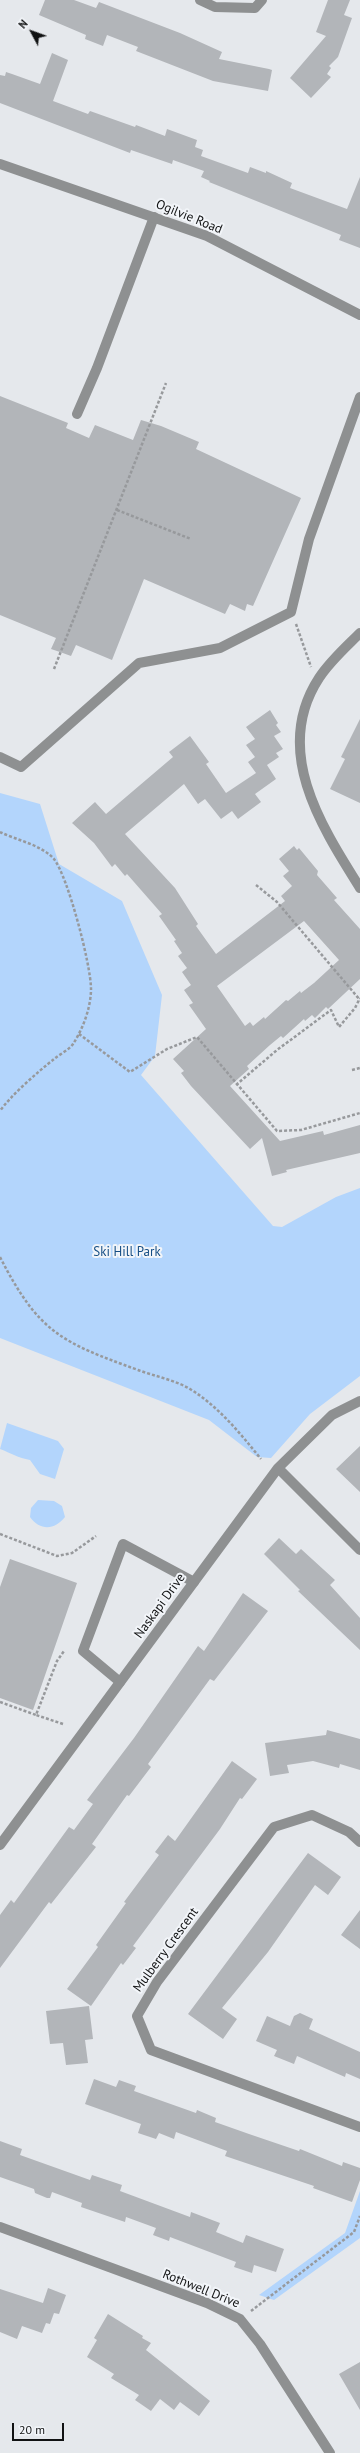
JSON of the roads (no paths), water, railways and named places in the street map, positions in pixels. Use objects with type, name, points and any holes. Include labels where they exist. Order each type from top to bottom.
[{"type":"street","points":[[200,0],[215,7],[255,8],[262,0]]},
{"type":"street","name":"Ogilvie Road","points":[[0,164],[207,236],[360,316]]},
{"type":"street","points":[[77,414],[99,363],[154,217]]},
{"type":"street","points":[[0,758],[21,767],[139,663],[220,648],[291,612],[309,539],[360,397]]},
{"type":"street","points":[[360,633],[318,678],[310,694],[300,734],[301,761],[313,807],[325,832],[360,888]]},
{"type":"street","name":"Naskapi Drive","points":[[0,1845],[278,1468],[332,1415],[360,1401]]},
{"type":"street","points":[[278,1468],[360,1550]]},
{"type":"street","points":[[120,1682],[83,1651],[123,1544],[194,1582]]},
{"type":"street","name":"Mulberry Crescent","points":[[360,1842],[349,1832],[312,1815],[274,1827],[157,1982],[137,2016],[151,2050],[360,2127]]},
{"type":"street","name":"Rothwell Drive","points":[[0,2227],[207,2303],[240,2319],[260,2344],[330,2453]]},
{"type":"park label","name":"Ski Hill Park","points":[[127,1252]]}]
